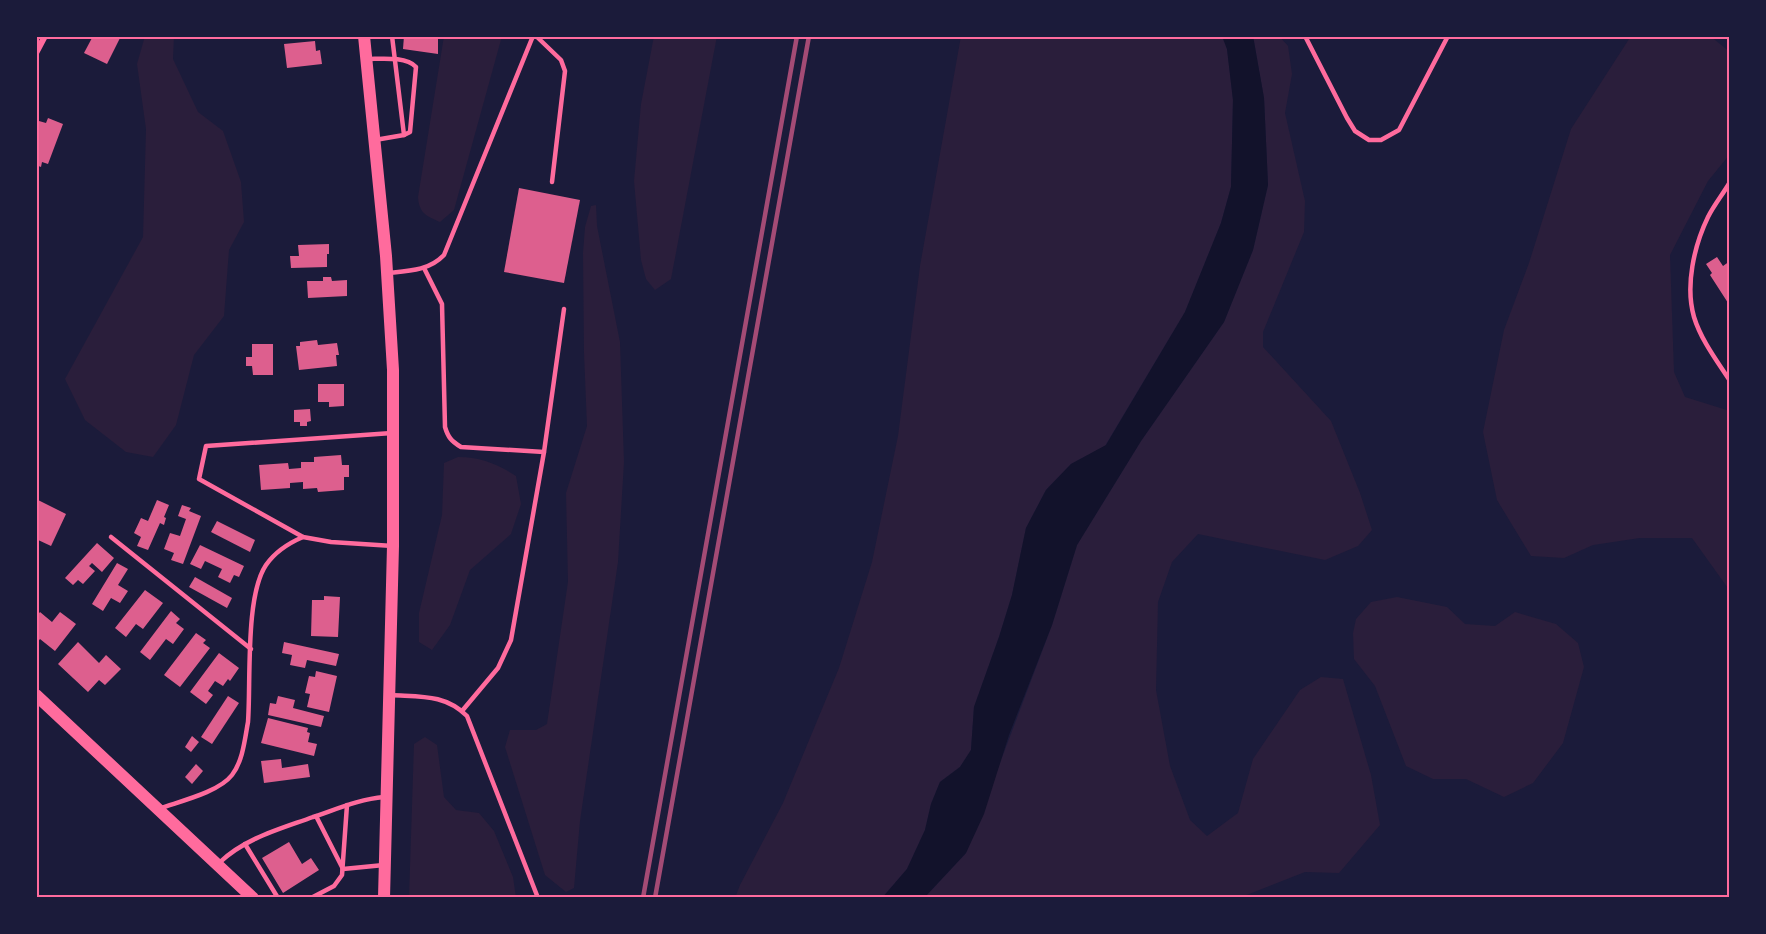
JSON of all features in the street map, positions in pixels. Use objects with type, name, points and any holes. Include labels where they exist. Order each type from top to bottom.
[{"type":"main road","points":[[364,36],[387,273],[393,370],[390,695],[381,896]]},
{"type":"main road","points":[[36,695],[252,898]]},
{"type":"street","points":[[36,53],[45,36]]},
{"type":"lane","points":[[392,36],[404,135]]},
{"type":"lane","points":[[387,273],[424,268],[433,265],[444,255],[535,36],[561,60],[565,71],[552,182]]},
{"type":"lane","points":[[1305,36],[1355,130],[1369,140],[1381,140],[1399,130],[1448,36]]},
{"type":"lane","points":[[366,59],[395,59],[411,63],[416,67],[410,132],[375,140]]},
{"type":"lane","points":[[1730,182],[1708,217],[1696,249],[1692,279],[1694,318],[1730,381]]},
{"type":"lane","points":[[424,268],[442,304],[444,427],[448,437],[461,447],[544,452]]},
{"type":"lane","points":[[462,711],[498,668],[511,640],[544,452],[564,309]]},
{"type":"lane","points":[[393,546],[331,542],[303,537],[199,479],[206,446],[394,433]]},
{"type":"lane","points":[[111,537],[251,649]]},
{"type":"lane","points":[[157,809],[215,788],[227,781],[236,769],[248,722],[254,593],[262,572],[274,556],[303,537]]},
{"type":"lane","points":[[390,695],[435,698],[450,703],[466,716],[538,898]]},
{"type":"lane","points":[[217,865],[231,852],[273,831],[347,805],[371,798],[387,797]]},
{"type":"lane","points":[[311,898],[327,892],[334,886],[343,869],[347,805]]},
{"type":"lane","points":[[316,816],[343,869]]},
{"type":"lane","points":[[245,844],[278,898]]},
{"type":"lane","points":[[343,869],[384,865]]},
{"type":"shaded area","points":[[145,36],[174,36],[173,59],[198,112],[223,131],[241,182],[244,222],[229,250],[224,316],[194,355],[176,425],[153,457],[126,452],[85,420],[65,379],[143,237],[146,129],[137,64]]},
{"type":"shaded area","points":[[444,36],[502,36],[454,210],[440,222],[424,213],[418,197]]},
{"type":"shaded area","points":[[654,36],[717,36],[671,279],[655,290],[646,279],[641,260],[634,181],[641,104]]},
{"type":"shaded area","points":[[961,36],[1222,36],[1227,49],[1233,100],[1231,187],[1221,223],[1185,312],[1105,446],[1071,464],[1046,490],[1026,528],[1012,595],[974,707],[971,750],[960,767],[940,782],[931,804],[925,830],[907,869],[882,898],[735,898],[783,803],[839,668],[872,562],[898,436],[920,266]]},
{"type":"shaded area","points":[[1222,36],[1253,36],[1264,98],[1268,185],[1253,250],[1224,322],[1141,441],[1077,545],[1052,625],[1009,735],[984,814],[966,853],[924,898],[882,898],[907,869],[925,830],[931,804],[940,782],[960,767],[971,750],[974,707],[1012,595],[1026,528],[1046,490],[1071,464],[1106,445],[1185,312],[1221,223],[1231,187],[1233,100],[1227,49]]},
{"type":"shaded area","points":[[1253,36],[1279,36],[1288,46],[1292,74],[1285,113],[1305,201],[1304,232],[1263,332],[1263,347],[1331,421],[1372,530],[1358,546],[1325,560],[1198,534],[1172,562],[1158,602],[1156,690],[1170,766],[1190,820],[1207,836],[1238,813],[1253,759],[1300,690],[1321,677],[1343,679],[1371,775],[1380,825],[1339,873],[1305,872],[1239,898],[924,898],[966,853],[1052,625],[1077,545],[1141,441],[1224,322],[1253,250],[1268,185],[1264,98]]},
{"type":"shaded area","points":[[1631,36],[1710,36],[1730,52],[1730,154],[1708,181],[1670,255],[1674,372],[1685,397],[1730,411],[1730,591],[1692,538],[1640,538],[1593,545],[1564,558],[1531,556],[1497,500],[1483,432],[1504,330],[1529,263],[1571,129]]},
{"type":"shaded area","points":[[596,205],[597,226],[620,342],[624,462],[618,562],[580,821],[574,888],[566,892],[545,875],[505,747],[510,730],[536,730],[547,724],[568,582],[566,493],[587,426],[583,253],[585,227],[591,206]]},
{"type":"shaded area","points":[[458,457],[488,462],[516,476],[521,504],[511,534],[470,570],[450,625],[432,650],[419,642],[419,613],[442,515],[444,463]]},
{"type":"shaded area","points":[[1397,597],[1447,607],[1465,624],[1495,626],[1515,612],[1556,624],[1578,643],[1584,667],[1563,743],[1533,783],[1504,797],[1466,779],[1433,779],[1406,766],[1375,686],[1354,659],[1353,633],[1356,619],[1371,602]]},
{"type":"shaded area","points":[[425,737],[437,745],[444,797],[456,810],[479,813],[494,831],[513,877],[516,898],[409,898],[414,744]]},
{"type":"building","points":[[93,36],[121,36],[107,64],[84,53]]},
{"type":"building","points":[[404,36],[438,36],[438,54],[403,49]]},
{"type":"building","points":[[315,41],[316,51],[320,50],[322,64],[287,68],[284,44]]},
{"type":"building","points":[[48,118],[63,124],[48,164],[42,162],[41,167],[36,165],[36,129],[39,121],[46,123]]},
{"type":"building","points":[[519,188],[580,200],[564,283],[504,272]]},
{"type":"building","points":[[329,244],[327,267],[291,268],[290,256],[299,256],[298,245]]},
{"type":"building","points":[[1717,257],[1723,266],[1730,261],[1730,306],[1710,275],[1712,273],[1706,264]]},
{"type":"building","points":[[323,277],[331,277],[332,281],[347,280],[347,296],[308,298],[307,281],[323,281]]},
{"type":"building","points":[[317,340],[318,345],[337,343],[339,355],[336,355],[337,366],[299,370],[296,346],[300,346],[300,342]]},
{"type":"building","points":[[252,344],[273,344],[273,375],[253,375],[252,366],[246,366],[246,357],[252,357]]},
{"type":"building","points":[[318,384],[344,384],[344,406],[329,407],[329,402],[318,402]]},
{"type":"building","points":[[310,409],[311,421],[307,422],[307,426],[300,426],[300,422],[294,422],[294,410]]},
{"type":"building","points":[[341,455],[342,465],[349,465],[349,477],[344,477],[344,490],[318,492],[317,488],[303,489],[303,482],[290,483],[290,488],[261,490],[259,465],[288,463],[289,469],[301,468],[301,462],[314,462],[314,457]]},
{"type":"building","points":[[36,499],[66,514],[51,546],[36,539]]},
{"type":"building","points":[[157,500],[169,505],[164,517],[166,518],[164,525],[160,523],[148,550],[137,546],[141,537],[134,533],[141,518],[148,521]]},
{"type":"building","points":[[182,505],[191,508],[189,511],[201,516],[183,564],[171,560],[174,553],[164,549],[170,533],[180,536],[186,519],[178,516]]},
{"type":"building","points":[[217,521],[255,540],[250,552],[211,532]]},
{"type":"building","points":[[97,543],[114,558],[102,572],[92,563],[89,566],[95,571],[83,584],[78,580],[73,585],[65,578]]},
{"type":"building","points":[[200,545],[244,566],[239,577],[234,575],[230,583],[218,577],[222,569],[205,561],[201,569],[190,564]]},
{"type":"building","points":[[117,563],[128,569],[118,585],[128,591],[120,603],[111,598],[103,611],[92,604]]},
{"type":"building","points":[[195,577],[232,598],[227,608],[189,587]]},
{"type":"building","points":[[145,590],[163,603],[143,629],[136,624],[126,637],[115,628]]},
{"type":"building","points":[[324,596],[340,597],[338,637],[311,636],[312,600],[324,600]]},
{"type":"building","points":[[171,611],[180,619],[176,623],[184,629],[173,644],[166,639],[150,660],[140,652]]},
{"type":"building","points":[[40,612],[52,622],[60,612],[76,624],[55,651],[40,639],[36,644],[36,617]]},
{"type":"building","points":[[196,633],[206,640],[203,643],[210,648],[180,687],[164,675]]},
{"type":"building","points":[[78,642],[99,663],[106,655],[121,669],[105,685],[99,680],[88,692],[58,664]]},
{"type":"building","points":[[284,642],[339,654],[336,666],[307,660],[305,668],[290,665],[292,655],[282,653]]},
{"type":"building","points":[[219,653],[239,668],[230,681],[228,679],[223,686],[215,681],[208,691],[213,695],[206,704],[190,692]]},
{"type":"building","points":[[316,671],[337,676],[329,712],[307,707],[310,694],[305,693],[309,676],[315,677]]},
{"type":"building","points":[[228,696],[239,703],[212,744],[201,737]]},
{"type":"building","points":[[278,696],[295,700],[293,708],[324,716],[321,727],[268,715],[270,703],[276,704]]},
{"type":"building","points":[[268,718],[308,728],[307,732],[310,733],[308,742],[317,744],[314,756],[261,743]]},
{"type":"building","points":[[192,736],[199,742],[191,752],[185,747]]},
{"type":"building","points":[[281,759],[282,768],[308,764],[310,777],[264,783],[261,761]]},
{"type":"building","points":[[196,764],[203,771],[192,784],[185,777]]},
{"type":"building","points":[[289,842],[302,864],[311,858],[319,870],[283,893],[262,858]]},
{"type":"railway","points":[[643,898],[797,36]]},
{"type":"railway","points":[[655,898],[809,36]]}]
